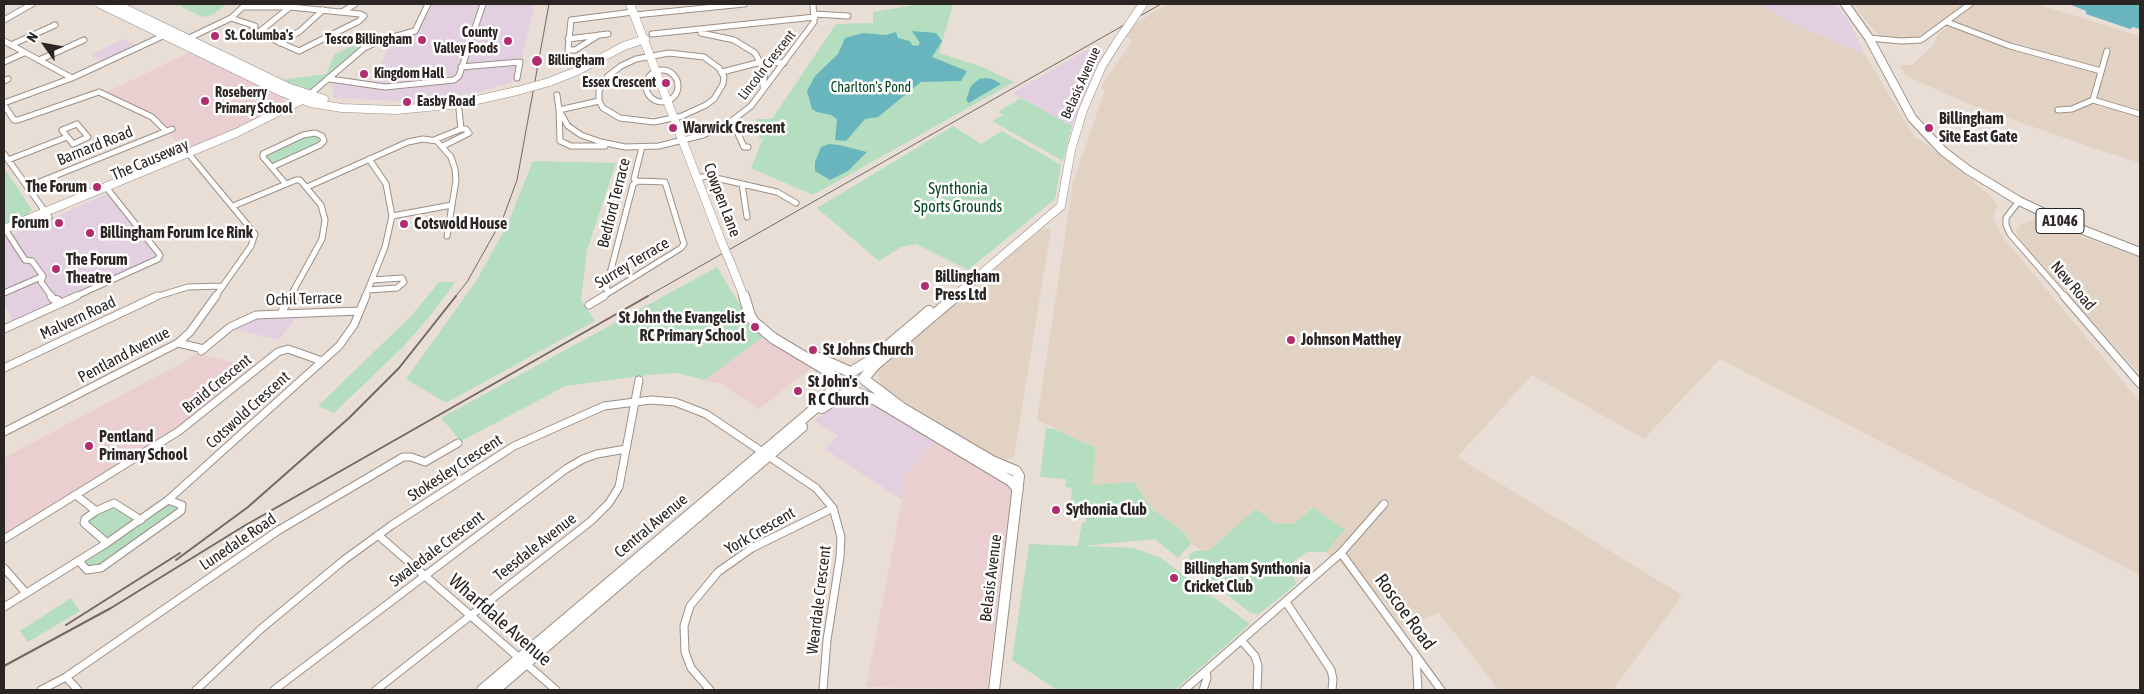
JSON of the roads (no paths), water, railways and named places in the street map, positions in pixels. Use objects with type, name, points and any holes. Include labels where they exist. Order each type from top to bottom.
[{"type":"main road","name":"A1046","points":[[1845,4],[1869,38],[1908,112],[1932,140],[1968,170],[2019,201],[2070,225],[2140,252]]},
{"type":"street","points":[[4,20],[32,4]]},
{"type":"street","points":[[100,4],[301,100],[349,108],[416,106],[474,101],[577,71],[624,46],[644,38]]},
{"type":"street","points":[[116,4],[308,95],[343,102],[416,106]]},
{"type":"street","points":[[342,12],[355,4]]},
{"type":"street","points":[[308,95],[330,79],[364,48],[382,40],[409,34],[418,28],[428,4]]},
{"type":"street","points":[[330,79],[368,83],[379,87],[443,82],[458,78],[483,4]]},
{"type":"street","name":"Cowpen Lane","points":[[630,4],[749,309],[750,316],[758,326],[788,343],[831,365],[850,371]]},
{"type":"street","points":[[599,35],[572,51],[567,48],[571,20],[574,18],[744,4]]},
{"type":"street","points":[[813,4],[814,16]]},
{"type":"street","name":"Belasis Avenue","points":[[1062,201],[1071,150],[1083,110],[1102,66],[1143,4]]},
{"type":"street","points":[[1869,38],[1901,41],[1921,40],[1970,4]]},
{"type":"street","points":[[180,43],[231,18],[245,5],[281,5],[290,8],[360,14],[364,17],[359,22],[304,49],[295,50],[258,33],[254,27],[231,18]]},
{"type":"street","points":[[258,33],[290,8]]},
{"type":"street","points":[[280,43],[300,31],[323,10]]},
{"type":"street","points":[[652,34],[708,31],[814,16],[849,16]]},
{"type":"street","name":"Lincoln Crescent","points":[[684,141],[729,123],[751,106],[814,22],[814,16]]},
{"type":"street","points":[[1947,22],[2010,46],[2101,71]]},
{"type":"street","points":[[10,45],[55,25]]},
{"type":"street","points":[[4,104],[72,78],[173,31]]},
{"type":"street","points":[[708,31],[734,40],[756,53],[761,62],[765,81],[762,92]]},
{"type":"street","points":[[568,39],[608,34]]},
{"type":"street","points":[[39,60],[84,40]]},
{"type":"street","points":[[4,41],[72,78]]},
{"type":"street","points":[[2058,110],[2072,109],[2085,105],[2092,100],[2107,51]]},
{"type":"street","points":[[4,62],[24,53]]},
{"type":"street","points":[[668,53],[695,54],[714,62],[722,72],[724,84],[714,99],[697,110],[675,118],[654,122],[628,120],[607,111],[599,101],[601,86],[608,76],[629,62],[650,55],[668,53]]},
{"type":"street","points":[[461,67],[520,62],[516,78]]},
{"type":"street","points":[[722,72],[761,62],[784,62]]},
{"type":"street","points":[[651,73],[667,73],[678,83],[676,95],[668,101],[663,102],[647,92],[645,86],[651,73]]},
{"type":"street","name":"Barnard Road","points":[[4,104],[14,120],[18,120],[99,92],[152,117],[169,130],[28,187]]},
{"type":"street","name":"The Causeway","points":[[5,232],[189,155],[252,126],[308,95]]},
{"type":"street","points":[[557,96],[560,141],[571,146],[642,147],[684,141]]},
{"type":"street","points":[[2092,100],[2140,114]]},
{"type":"street","points":[[558,110],[599,101]]},
{"type":"street","points":[[460,110],[461,129]]},
{"type":"street","points":[[558,110],[568,126],[581,135],[625,147]]},
{"type":"street","points":[[729,123],[735,127],[744,147],[748,147]]},
{"type":"street","points":[[77,124],[88,137],[73,144],[67,137],[62,130],[77,124]]},
{"type":"street","points":[[307,187],[408,142],[423,139],[434,140],[461,129],[469,133],[443,146]]},
{"type":"street","points":[[272,167],[316,147],[324,139],[319,134],[310,133],[268,150],[262,155],[285,183]]},
{"type":"street","points":[[8,160],[67,137]]},
{"type":"street","points":[[434,140],[443,146],[455,169],[456,180],[447,236]]},
{"type":"street","name":"Bedford Terrace","points":[[610,292],[606,289],[633,184],[637,181],[634,179],[642,147]]},
{"type":"street","points":[[4,154],[47,214]]},
{"type":"street","name":"Pentland Avenue","points":[[4,432],[178,343],[190,332],[251,246],[255,234],[254,230],[189,155]]},
{"type":"street","name":"Cotswold Crescent","points":[[4,607],[107,543],[168,500],[322,361],[347,335],[360,311],[385,247],[392,216],[386,184],[369,159]]},
{"type":"street","points":[[698,178],[707,176],[777,192],[796,203]]},
{"type":"street","points":[[233,206],[285,183],[300,180],[307,187],[323,212],[325,220],[322,240],[281,313]]},
{"type":"street","name":"Surrey Terrace","points":[[589,305],[681,248],[684,244],[665,182],[637,181]]},
{"type":"street","points":[[742,184],[747,218]]},
{"type":"street","points":[[4,328],[158,259],[160,255],[108,189]]},
{"type":"street","name":"Central Avenue","points":[[482,690],[523,661],[823,408],[840,396],[860,388],[875,365],[1062,201]]},
{"type":"street","name":"New Road","points":[[2019,201],[2006,218],[2006,225],[2010,234],[2140,384]]},
{"type":"street","points":[[392,216],[452,205]]},
{"type":"street","points":[[5,232],[25,260],[32,261],[52,299],[58,300],[60,304]]},
{"type":"street","name":"Central Avenue","points":[[765,455],[818,405],[837,382],[839,376],[871,360],[1006,249]]},
{"type":"street","points":[[368,290],[397,288],[404,282],[402,278],[372,280]]},
{"type":"street","points":[[4,293],[42,279]]},
{"type":"street","name":"Malvern Road","points":[[4,368],[159,295],[188,287],[222,286]]},
{"type":"street","name":"Ochil Terrace","points":[[178,343],[202,350],[241,320],[263,313],[360,311]]},
{"type":"street","name":"Cowpen Lane","points":[[788,343],[828,371],[837,382]]},
{"type":"street","name":"Braid Crescent","points":[[4,539],[178,431],[278,352],[288,349],[322,361]]},
{"type":"street","points":[[850,371],[862,374],[865,379]]},
{"type":"street","name":"Belasis Avenue","points":[[865,379],[902,408],[997,464],[1016,471],[1019,476],[994,690]]},
{"type":"street","name":"Teesdale Avenue","points":[[376,690],[591,521],[609,503],[619,487],[639,380]]},
{"type":"street","points":[[837,382],[841,389],[866,395],[882,404],[1011,481],[1018,490]]},
{"type":"street","name":"Stokesley Crescent","points":[[196,690],[269,622],[378,535],[514,446],[604,406],[634,401],[666,401],[700,410],[765,455]]},
{"type":"street","name":"Lunedale Road","points":[[41,690],[66,677],[279,530],[403,457],[411,457],[425,462],[458,443]]},
{"type":"street","name":"Swaledale Crescent","points":[[274,690],[566,469],[583,459],[597,454],[626,449]]},
{"type":"street","name":"Weardale Crescent","points":[[765,455],[816,488],[833,508],[838,521],[841,537],[840,557],[827,640],[822,690]]},
{"type":"street","points":[[76,495],[96,511]]},
{"type":"street","points":[[78,561],[87,570],[101,568],[181,511],[182,505],[168,500]]},
{"type":"street","points":[[107,543],[84,523],[85,519],[96,511],[114,503],[141,520]]},
{"type":"street","points":[[1184,690],[1342,553],[1384,504]]},
{"type":"street","name":"York Crescent","points":[[710,690],[691,668],[685,652],[684,626],[690,606],[696,596],[718,572],[752,548],[833,508]]},
{"type":"street","name":"Wharfdale Avenue","points":[[378,535],[556,690]]},
{"type":"street","name":"Roscoe Road","points":[[1342,553],[1441,690]]},
{"type":"street","points":[[4,568],[26,594]]},
{"type":"street","points":[[1286,602],[1331,670],[1333,679],[1332,690]]},
{"type":"street","points":[[1241,640],[1255,656],[1258,666],[1257,690]]},
{"type":"street","points":[[1416,655],[1418,690]]},
{"type":"street","name":"Central Avenue","points":[[495,690],[523,661]]},
{"type":"street","points":[[1203,690],[1207,678],[1206,671]]},
{"type":"street","points":[[66,677],[78,690]]},
{"type":"water","points":[[2069,4],[2140,4],[2140,29],[2133,27],[2130,29],[2086,14],[2086,11]]},
{"type":"water","name":"Charlton's Pond","points":[[912,31],[936,33],[942,41],[932,57],[967,71],[961,81],[921,82],[878,117],[865,119],[846,141],[835,140],[837,119],[812,109],[807,91],[815,76],[838,54],[845,38],[863,33],[886,35],[896,32],[898,38],[910,41],[912,45],[918,46],[920,43]]},
{"type":"water","points":[[986,78],[1001,84],[969,103],[966,100],[971,86],[979,79]]},
{"type":"water","name":"Charlton's Pond","points":[[829,144],[867,152],[848,171],[830,180],[815,171],[815,162],[821,147]]},
{"type":"railway","points":[[455,297],[467,282],[503,218],[517,180],[549,4]]},
{"type":"railway","points":[[646,297],[1161,4]]},
{"type":"railway","points":[[176,560],[248,507],[349,418],[399,368],[456,296]]},
{"type":"railway","points":[[4,666],[111,608],[244,526],[648,296]]},
{"type":"railway","points":[[66,625],[180,553]]},
{"type":"place","name":"St. Columba's","points":[[215,36]]},
{"type":"place","name":"Tesco Billingham","points":[[422,40]]},
{"type":"place","name":"County Valley Foods","points":[[508,41]]},
{"type":"place","name":"Billingham","points":[[537,61]]},
{"type":"place","name":"Kingdom Hall","points":[[364,74]]},
{"type":"place","name":"Essex Crescent","points":[[666,83]]},
{"type":"place","name":"Roseberry Primary School","points":[[205,101]]},
{"type":"place","name":"Easby Road","points":[[407,102]]},
{"type":"place","name":"Warwick Crescent","points":[[673,128]]},
{"type":"place","name":"Billingham Site East Gate","points":[[1929,128]]},
{"type":"place","name":"The Forum","points":[[97,187]]},
{"type":"place","name":"Forum","points":[[59,223]]},
{"type":"place","name":"Cotswold House","points":[[404,224]]},
{"type":"place","name":"Billingham Forum Ice Rink","points":[[90,233]]},
{"type":"place","name":"The Forum Theatre","points":[[56,269]]},
{"type":"place","name":"Billingham Press Ltd","points":[[925,286]]},
{"type":"place","name":"St John the Evangelist RC Primary School","points":[[755,327]]},
{"type":"place","name":"Johnson Matthey","points":[[1291,340]]},
{"type":"place","name":"St Johns Church","points":[[813,350]]},
{"type":"place","name":"St John's R C Church","points":[[798,391]]},
{"type":"place","name":"Pentland Primary School","points":[[89,446]]},
{"type":"place","name":"Sythonia Club","points":[[1056,510]]},
{"type":"place","name":"Billingham Synthonia Cricket Club","points":[[1174,578]]},
{"type":"park label","name":"Synthonia Sports Grounds","points":[[958,198]]}]
